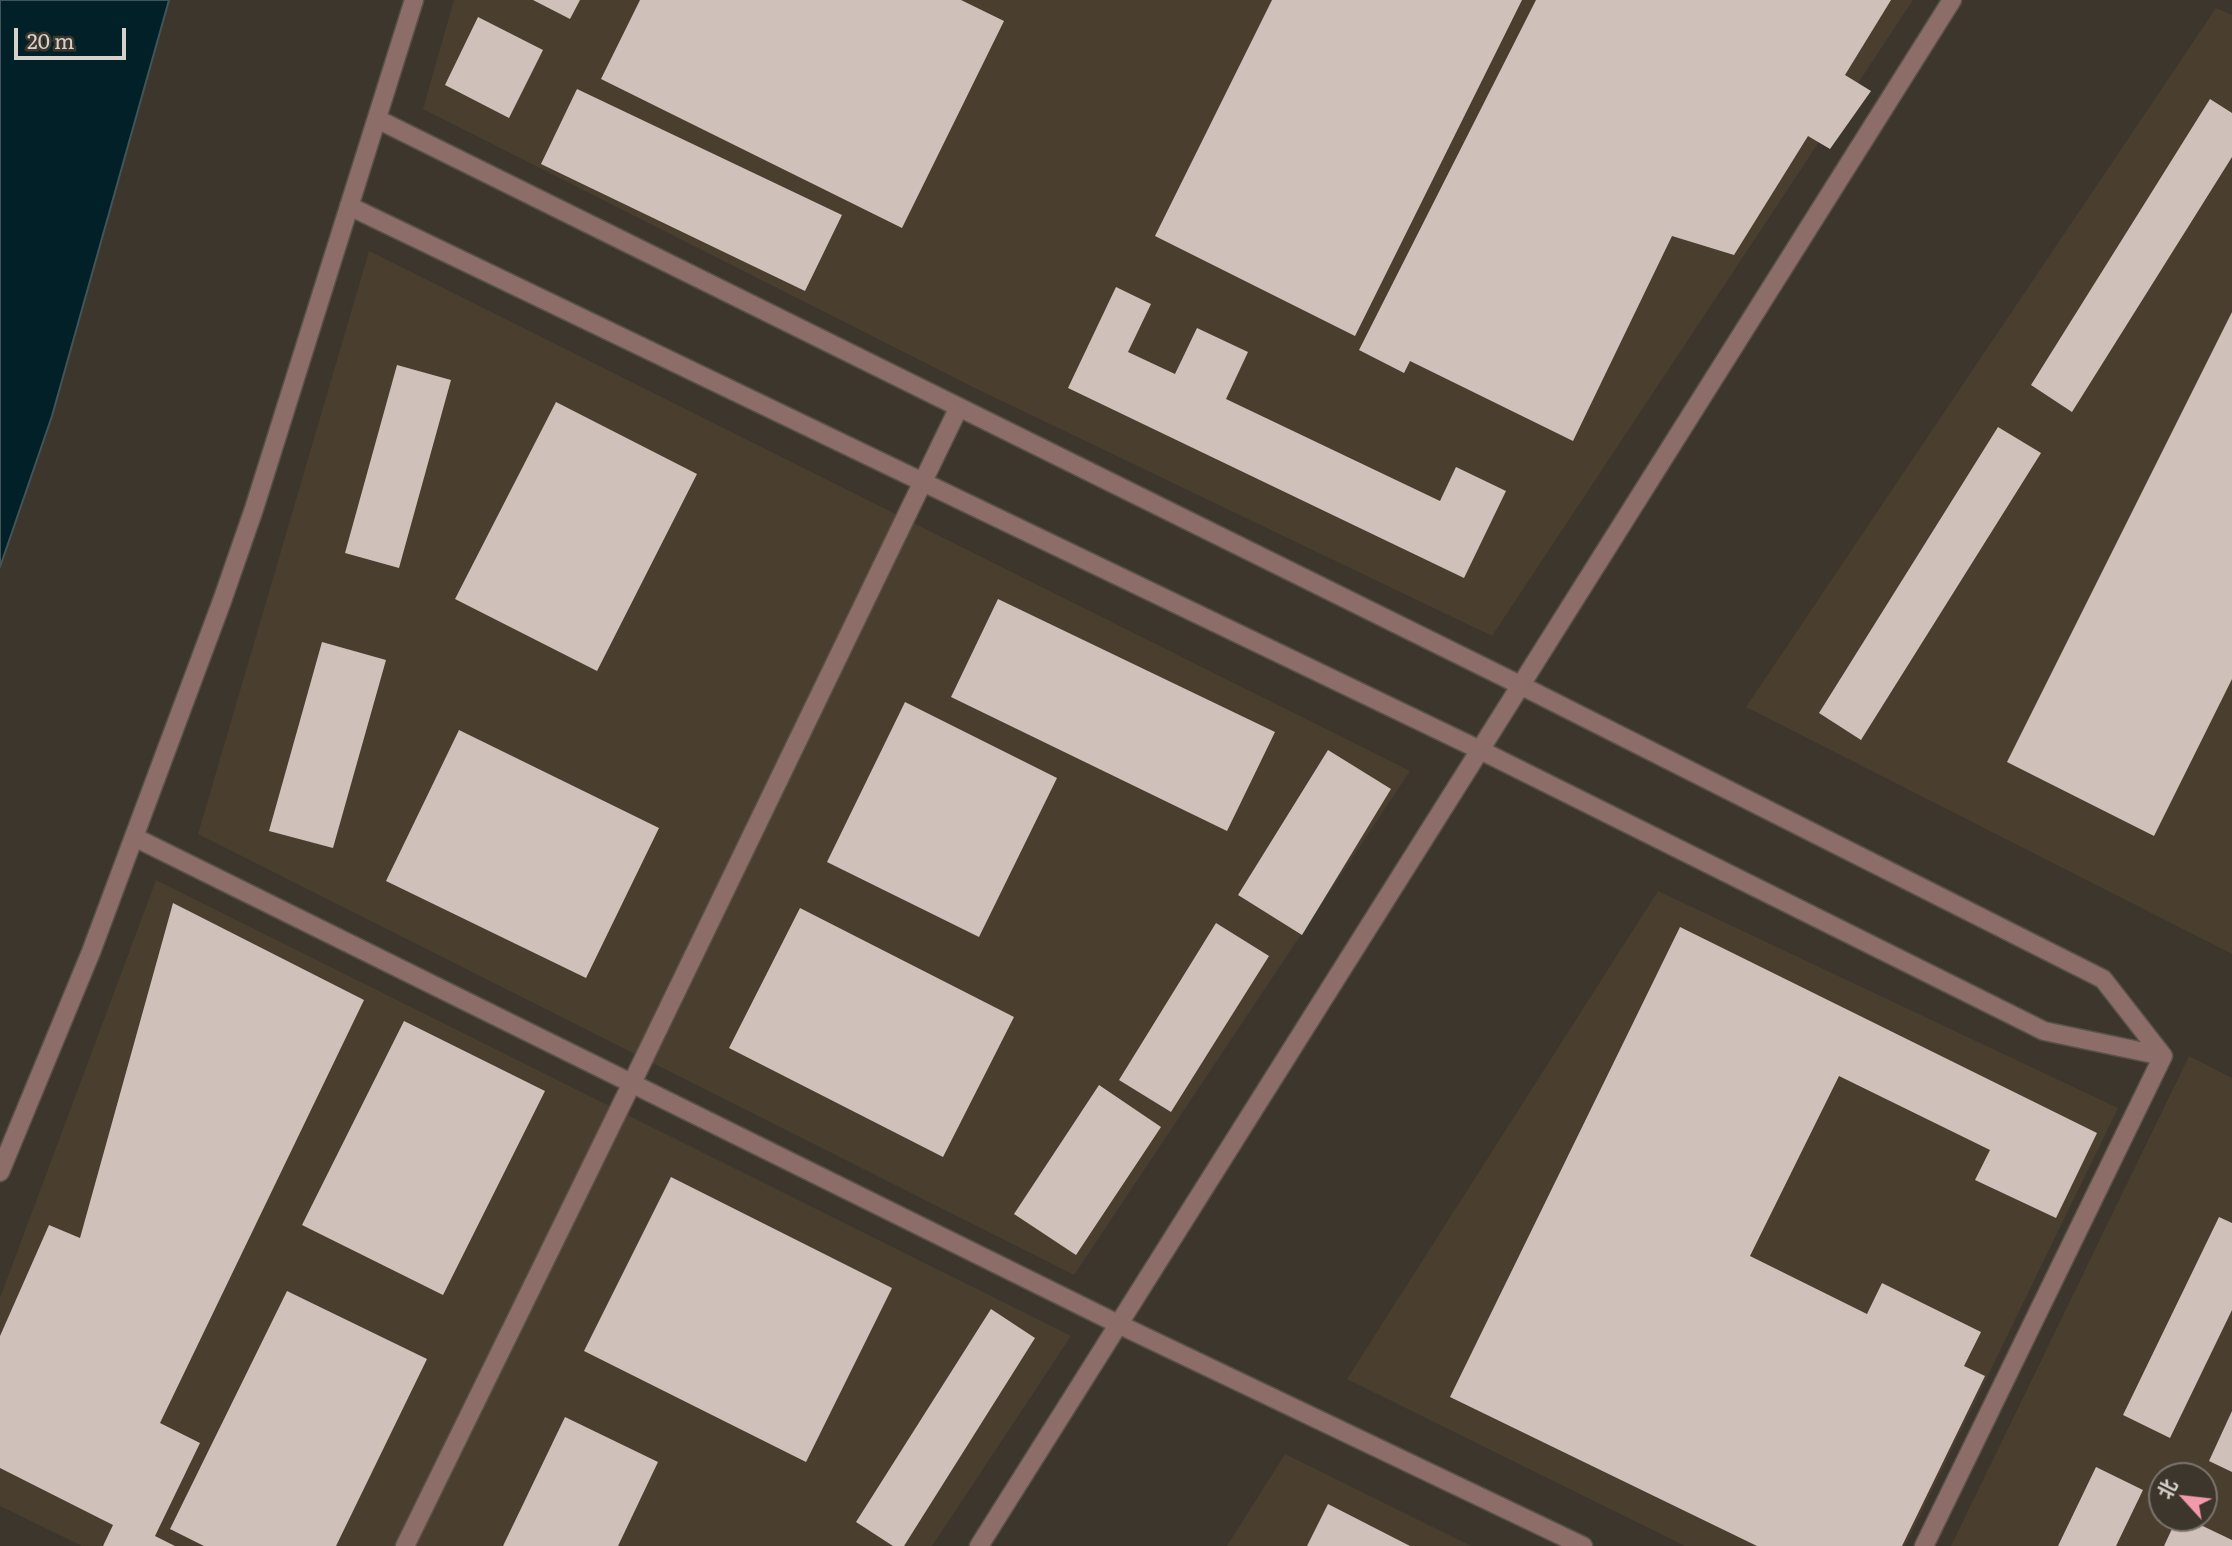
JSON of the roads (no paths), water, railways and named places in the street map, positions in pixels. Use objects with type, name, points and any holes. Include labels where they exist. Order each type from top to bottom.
[{"type":"street","points":[[0,1172],[91,952],[254,509],[414,0]]},
{"type":"street","points":[[979,1546],[1952,0]]},
{"type":"street","points":[[377,119],[1520,685],[2103,979],[2163,1056]]},
{"type":"street","points":[[349,206],[1480,750],[2044,1031],[2163,1056]]},
{"type":"street","points":[[404,1546],[960,407]]},
{"type":"street","points":[[134,837],[1118,1324],[1583,1546]]},
{"type":"street","points":[[1924,1546],[2163,1056]]},
{"type":"water","points":[[0,0],[169,0],[52,416],[0,567]]}]
